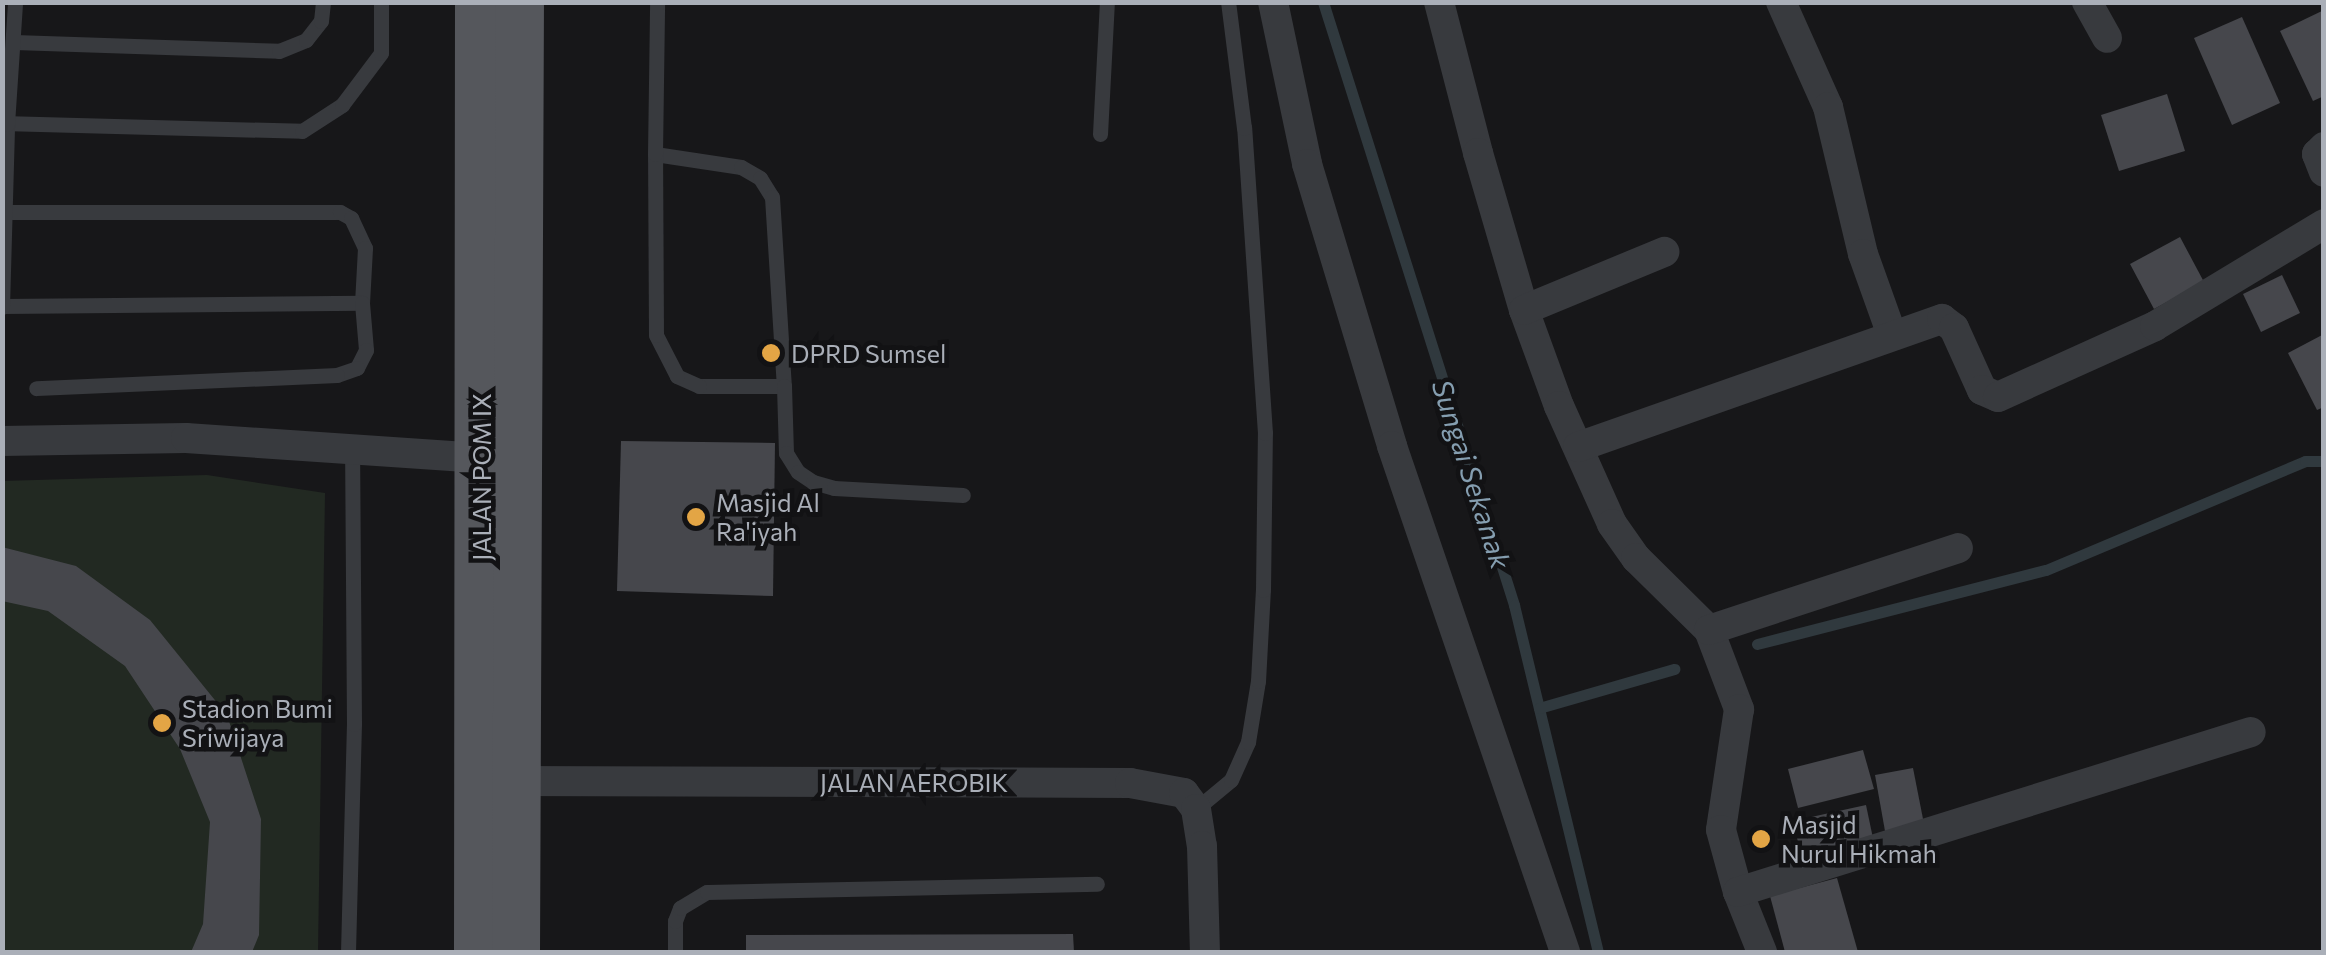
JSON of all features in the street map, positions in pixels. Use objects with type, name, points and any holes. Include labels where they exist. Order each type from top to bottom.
[{"type":"main road","name":"JALAN POM IX","points":[[479,2],[500,459]]},
{"type":"main road","name":"JALAN POM IX","points":[[478,952],[498,780],[500,459],[520,2]]},
{"type":"main road","name":"JALAN POM IX","points":[[498,780],[516,952]]},
{"type":"street","points":[[1273,2],[1307,164],[1392,446],[1565,952]]},
{"type":"street","points":[[1440,2],[1524,310],[1578,447],[1612,524],[1636,558],[1709,630],[1739,709],[1721,830],[1738,892],[1762,952]]},
{"type":"street","points":[[1781,2],[1828,107],[1863,254],[1892,335]]},
{"type":"street","points":[[2088,2],[2107,38]]},
{"type":"street","points":[[2324,147],[2316,154],[2324,172]]},
{"type":"street","points":[[1578,447],[1942,319],[1949,321],[1982,390],[1998,397],[2154,326],[2324,224]]},
{"type":"street","points":[[1524,310],[1664,252]]},
{"type":"street","points":[[2,441],[186,438],[500,459]]},
{"type":"street","points":[[1709,630],[1958,548]]},
{"type":"street","points":[[1738,892],[2251,732]]},
{"type":"street","name":"JALAN AEROBIK","points":[[498,780],[1130,783],[1184,792],[1196,809]]},
{"type":"street","points":[[1196,809],[1202,846],[1205,952]]},
{"type":"lane","points":[[16,2],[5,124],[2,307],[362,303]]},
{"type":"lane","points":[[14,42],[278,51],[306,40],[321,21],[323,2]]},
{"type":"lane","points":[[5,124],[302,131],[342,105],[381,53],[381,2]]},
{"type":"lane","points":[[657,2],[656,335],[677,376],[699,386],[784,386]]},
{"type":"lane","points":[[1100,134],[1108,2]]},
{"type":"lane","points":[[1196,809],[1231,780],[1248,742],[1258,681],[1263,590],[1265,433],[1244,128],[1228,2]]},
{"type":"lane","points":[[655,154],[741,168],[760,178],[772,197],[786,453],[798,472],[834,488],[963,495]]},
{"type":"lane","points":[[4,212],[340,212],[351,218],[366,248],[362,303],[366,350],[357,368],[338,375],[36,388]]},
{"type":"lane","points":[[348,952],[354,724],[352,450]]},
{"type":"lane","points":[[675,952],[675,922],[680,908],[708,892],[1097,884]]},
{"type":"shaded area","name":"Stadion Bumi Sriwijaya","points":[[207,475],[325,493],[318,952],[3,952],[2,481]]},
{"type":"building","points":[[2324,10],[2324,96],[2313,101],[2280,31]]},
{"type":"building","points":[[2242,17],[2280,103],[2232,125],[2194,38]]},
{"type":"building","points":[[2167,94],[2185,151],[2119,171],[2101,115]]},
{"type":"building","points":[[2180,237],[2204,282],[2154,309],[2130,264]]},
{"type":"building","points":[[2282,275],[2300,313],[2261,332],[2243,294]]},
{"type":"building","points":[[2324,334],[2324,407],[2317,410],[2288,353]]},
{"type":"building","name":"Masjid Al Ra'iyah","points":[[621,441],[775,443],[773,596],[617,591]]},
{"type":"building","points":[[2,547],[76,566],[150,620],[227,715],[261,819],[259,935],[252,952],[191,952],[203,924],[210,822],[180,749],[125,666],[48,611],[2,601]]},
{"type":"building","points":[[1863,750],[1874,789],[1798,808],[1788,769]]},
{"type":"building","points":[[1913,768],[1924,824],[1885,831],[1875,775]]},
{"type":"building","points":[[1866,805],[1874,843],[1802,859],[1793,821]]},
{"type":"building","points":[[1837,878],[1858,952],[1785,952],[1770,896]]},
{"type":"building","points":[[1073,934],[1074,952],[746,952],[746,935]]},
{"type":"waterway","name":"Sungai Sekanak","points":[[1323,2],[1514,605],[1598,952]]},
{"type":"waterway","points":[[1757,644],[2046,570],[2305,461],[2324,461]]},
{"type":"waterway","points":[[1539,708],[1674,669]]},
{"type":"place","name":"DPRD Sumsel","points":[[771,353]]},
{"type":"place","name":"Masjid Al Ra'iyah","points":[[696,517]]},
{"type":"place","name":"Stadion Bumi Sriwijaya","points":[[162,723]]},
{"type":"place","name":"Masjid Nurul Hikmah","points":[[1761,839]]}]
